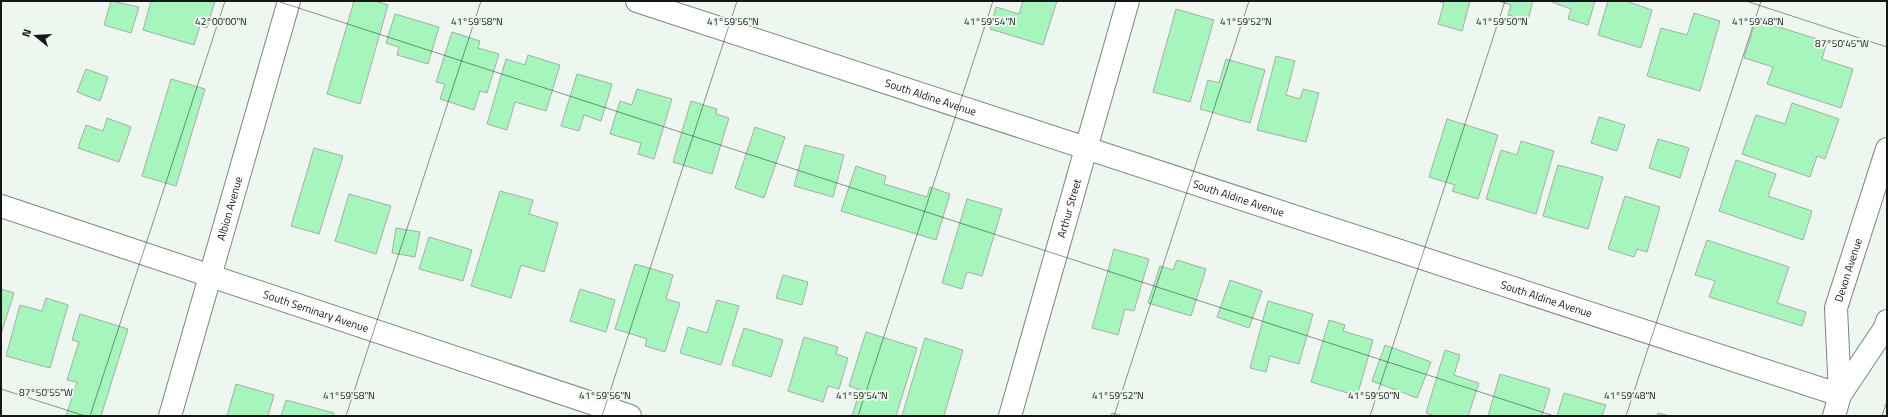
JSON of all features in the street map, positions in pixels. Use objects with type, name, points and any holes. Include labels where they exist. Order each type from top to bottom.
[{"type":"street","name":"Albion Avenue","points":[[170,416],[289,1]]},
{"type":"street","name":"South Aldine Avenue","points":[[637,1],[1840,395]]},
{"type":"street","name":"Arthur Street","points":[[1010,416],[1128,1]]},
{"type":"street","name":"Devon Avenue","points":[[1840,395],[1836,308],[1887,149]]},
{"type":"street","name":"South Seminary Avenue","points":[[1,206],[630,416]]},
{"type":"street","name":"Devon Avenue","points":[[1834,416],[1840,395],[1884,328],[1887,320]]},
{"type":"building","points":[[111,1],[139,7],[131,33],[104,25]]},
{"type":"building","points":[[151,1],[215,1],[207,28],[200,26],[194,45],[143,30]]},
{"type":"building","points":[[354,1],[375,1],[388,5],[360,104],[327,94]]},
{"type":"building","points":[[1023,1],[1057,1],[1043,45],[990,29],[996,7],[1019,14]]},
{"type":"building","points":[[1438,1],[1470,1],[1462,31],[1438,24],[1444,3]]},
{"type":"building","points":[[1498,1],[1533,1],[1528,20],[1508,15],[1511,5]]},
{"type":"building","points":[[1549,1],[1595,1],[1588,25],[1568,19],[1571,9]]},
{"type":"building","points":[[1608,1],[1626,1],[1652,10],[1641,48],[1598,35]]},
{"type":"building","points":[[1176,9],[1214,20],[1190,102],[1153,92]]},
{"type":"building","points":[[1694,13],[1720,21],[1700,91],[1647,76],[1661,28],[1687,35]]},
{"type":"building","points":[[395,14],[439,27],[428,64],[397,55],[399,47],[386,43]]},
{"type":"building","points":[[1756,20],[1827,42],[1822,59],[1853,69],[1841,108],[1767,84],[1773,67],[1744,58]]},
{"type":"building","points":[[452,32],[480,41],[478,48],[499,54],[487,93],[480,91],[474,110],[440,99],[445,84],[436,82]]},
{"type":"building","points":[[528,55],[560,65],[546,111],[515,102],[507,130],[487,124],[506,59],[525,65]]},
{"type":"building","points":[[1276,56],[1295,61],[1286,95],[1300,99],[1303,89],[1319,93],[1306,142],[1257,130]]},
{"type":"building","points":[[1226,59],[1265,70],[1250,123],[1200,109],[1208,80],[1219,83]]},
{"type":"building","points":[[86,69],[108,77],[100,101],[77,92]]},
{"type":"building","points":[[577,74],[612,84],[601,121],[584,115],[579,131],[561,126]]},
{"type":"building","points":[[171,79],[205,89],[176,186],[142,176]]},
{"type":"building","points":[[637,89],[672,99],[654,159],[638,154],[641,143],[610,134],[620,101],[632,105]]},
{"type":"building","points":[[691,101],[717,109],[716,114],[729,118],[712,174],[673,162]]},
{"type":"building","points":[[1792,103],[1839,119],[1825,159],[1817,156],[1810,177],[1742,154],[1756,115],[1785,124]]},
{"type":"building","points":[[1599,117],[1625,125],[1617,151],[1591,143]]},
{"type":"building","points":[[107,118],[131,127],[119,162],[78,148],[86,125],[103,131]]},
{"type":"building","points":[[1447,119],[1498,135],[1478,199],[1452,191],[1455,185],[1429,177]]},
{"type":"building","points":[[755,127],[785,137],[764,198],[735,188]]},
{"type":"building","points":[[1658,139],[1689,148],[1680,178],[1649,168]]},
{"type":"building","points":[[1521,141],[1554,151],[1536,214],[1486,199],[1501,150],[1517,155]]},
{"type":"building","points":[[805,145],[844,155],[833,197],[794,186]]},
{"type":"building","points":[[314,148],[343,156],[319,234],[291,226]]},
{"type":"building","points":[[1736,160],[1776,174],[1768,196],[1812,211],[1803,240],[1719,211]]},
{"type":"building","points":[[1558,165],[1603,177],[1588,229],[1543,216]]},
{"type":"building","points":[[856,166],[886,176],[884,184],[927,197],[930,187],[950,194],[936,240],[841,211]]},
{"type":"building","points":[[500,191],[533,200],[529,214],[558,223],[544,272],[521,265],[511,298],[471,286]]},
{"type":"building","points":[[349,194],[391,206],[376,254],[335,241]]},
{"type":"building","points":[[1625,196],[1660,207],[1647,252],[1637,249],[1634,257],[1608,249]]},
{"type":"building","points":[[967,199],[1002,209],[982,276],[967,272],[962,289],[942,283]]},
{"type":"building","points":[[396,228],[420,232],[415,257],[392,253]]},
{"type":"building","points":[[429,237],[472,250],[463,281],[419,269]]},
{"type":"building","points":[[1707,240],[1789,267],[1777,303],[1806,312],[1802,326],[1709,297],[1715,281],[1695,275]]},
{"type":"building","points":[[1114,249],[1149,259],[1134,311],[1125,309],[1118,335],[1092,328]]},
{"type":"building","points":[[1177,260],[1206,269],[1191,316],[1148,303],[1160,266],[1173,270]]},
{"type":"building","points":[[635,264],[673,275],[666,299],[680,303],[665,352],[645,346],[647,339],[615,329]]},
{"type":"building","points":[[783,275],[808,282],[802,305],[776,298]]},
{"type":"building","points":[[1230,280],[1262,291],[1249,328],[1217,317]]},
{"type":"building","points":[[1,289],[14,293],[1,334]]},
{"type":"building","points":[[580,289],[615,300],[606,332],[570,321]]},
{"type":"building","points":[[46,298],[68,305],[50,368],[6,356],[20,305],[42,311]]},
{"type":"building","points":[[717,300],[739,306],[721,365],[680,353],[688,327],[707,333]]},
{"type":"building","points":[[1268,301],[1313,314],[1299,364],[1270,356],[1266,372],[1250,368]]},
{"type":"building","points":[[80,314],[128,329],[101,416],[66,416],[77,382],[67,380],[79,342],[72,340]]},
{"type":"building","points":[[1329,320],[1345,325],[1343,331],[1373,340],[1357,396],[1311,382]]},
{"type":"building","points":[[744,328],[783,340],[771,377],[732,365]]},
{"type":"building","points":[[866,332],[917,348],[896,416],[852,416],[860,390],[849,386]]},
{"type":"building","points":[[804,337],[838,347],[836,354],[848,358],[839,389],[828,386],[823,402],[788,391]]},
{"type":"building","points":[[925,338],[963,350],[944,416],[902,416]]},
{"type":"building","points":[[1385,345],[1431,362],[1417,398],[1372,381]]},
{"type":"building","points":[[1445,350],[1460,355],[1454,375],[1479,383],[1468,416],[1435,416],[1426,413]]},
{"type":"building","points":[[1500,374],[1550,389],[1542,416],[1488,416]]},
{"type":"building","points":[[236,384],[274,395],[268,416],[227,416]]},
{"type":"building","points":[[1564,393],[1606,405],[1602,416],[1557,416]]},
{"type":"building","points":[[286,400],[334,413],[333,416],[281,416]]},
{"type":"building","points":[[1112,413],[1124,416],[1111,416]]},
{"type":"building","points":[[1658,413],[1670,416],[1657,416]]}]
